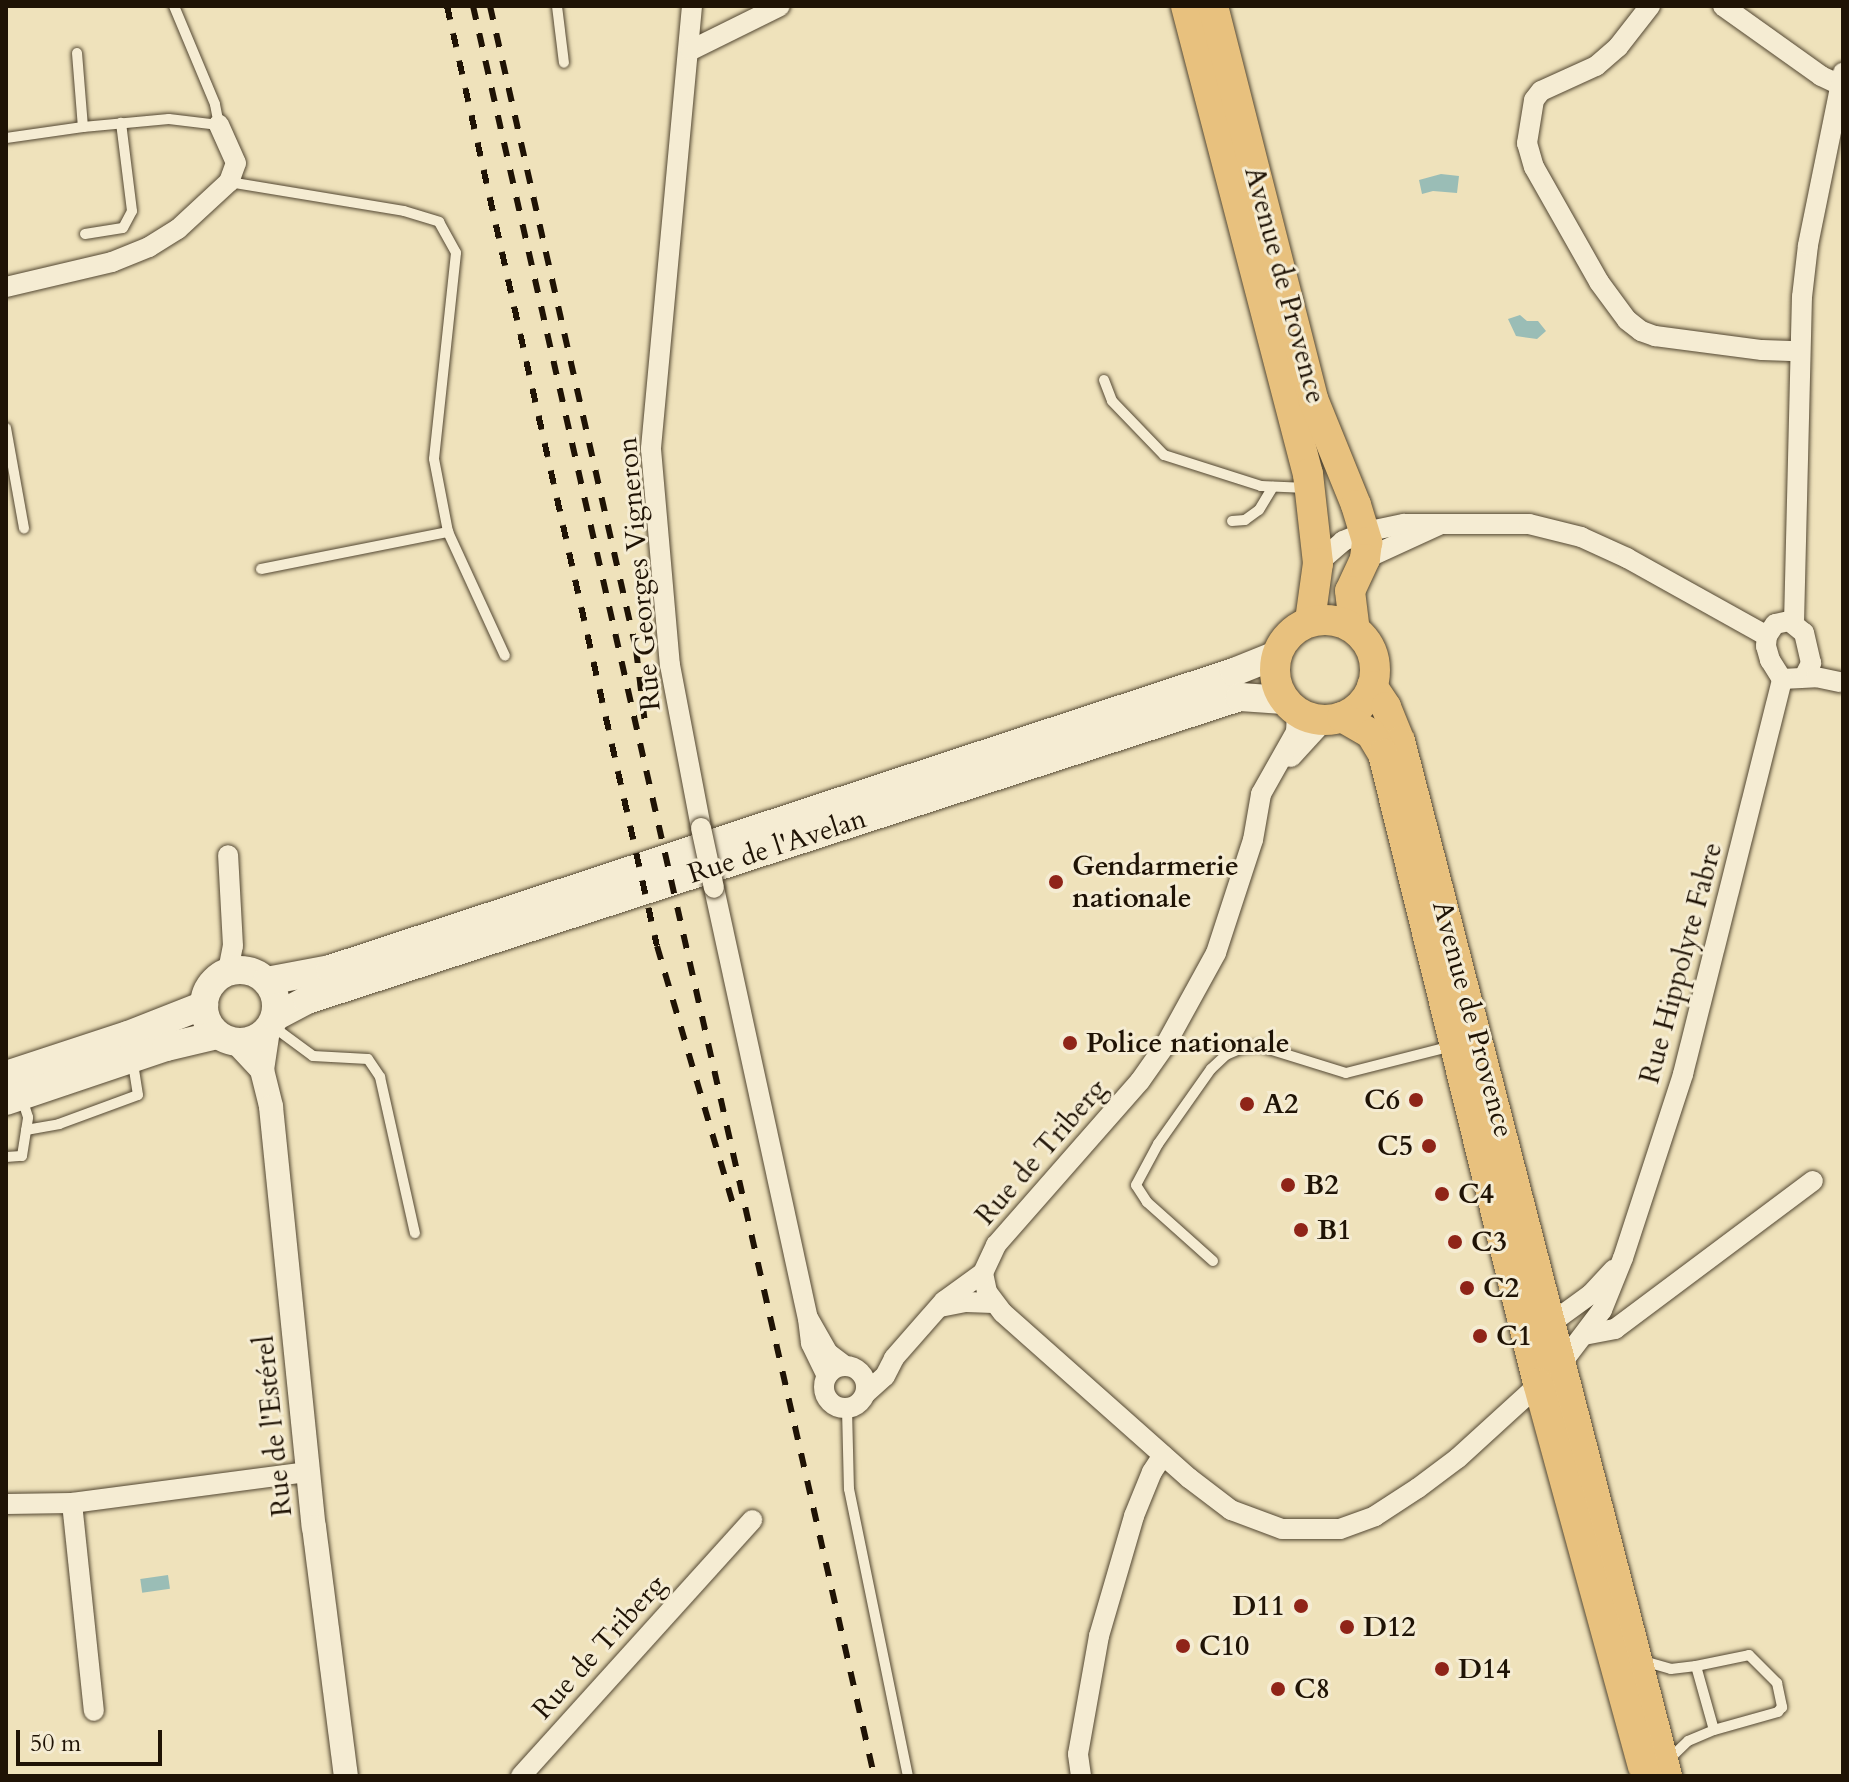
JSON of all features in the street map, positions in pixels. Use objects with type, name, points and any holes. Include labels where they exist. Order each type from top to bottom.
[{"type":"main road","name":"Avenue de Provence","points":[[1186,6],[1309,488],[1318,563],[1310,621]]},
{"type":"main road","name":"Avenue de Provence","points":[[1213,6],[1313,399],[1362,532]]},
{"type":"main road","points":[[1355,629],[1333,619],[1310,621],[1289,634],[1276,655],[1275,679],[1312,712],[1355,710],[1372,686],[1373,655],[1355,629],[1350,591],[1362,532]]},
{"type":"main road","name":"Rue de l'Avelan","points":[[267,981],[330,969],[1234,672],[1276,655]]},
{"type":"main road","name":"Avenue de Provence","points":[[1372,686],[1386,707],[1400,741],[1550,1373],[1658,1772]]},
{"type":"main road","name":"Rue de l'Avelan","points":[[271,1024],[307,1000],[1240,697],[1312,712]]},
{"type":"main road","name":"Avenue de Provence","points":[[1312,712],[1366,730],[1383,754],[1454,1046],[1540,1331]]},
{"type":"main road","points":[[11,1091],[132,1058],[227,1039],[259,1038],[271,1024],[276,998],[267,981],[249,970],[228,971],[211,984],[204,1005],[205,1016],[227,1039]]},
{"type":"main road","points":[[11,1091],[128,1035],[204,1005]]},
{"type":"main road","name":"Avenue de Provence","points":[[1550,1373],[1636,1658],[1658,1772]]},
{"type":"street","name":"Rue Georges Vigneron","points":[[692,6],[691,50],[668,238],[651,449],[670,665],[701,828],[808,1318],[828,1353],[843,1370]]},
{"type":"street","points":[[691,50],[780,6]]},
{"type":"street","points":[[1650,6],[1618,47],[1596,66],[1541,91],[1529,118],[1527,143],[1534,167],[1599,282],[1627,320],[1641,331],[1762,350],[1798,351]]},
{"type":"street","points":[[1723,6],[1821,76],[1842,79],[1808,245],[1798,351],[1794,623],[1804,633],[1810,650],[1810,670],[1804,677]]},
{"type":"street","points":[[6,287],[81,271],[149,247],[210,203],[229,182],[236,163],[219,125]]},
{"type":"street","points":[[1362,532],[1377,517],[1404,524]]},
{"type":"street","points":[[1318,563],[1343,541],[1362,532],[1404,524],[1529,524],[1581,537],[1627,558],[1767,636]]},
{"type":"street","points":[[1362,532],[1439,525]]},
{"type":"street","points":[[1794,623],[1775,624],[1767,636],[1770,660],[1782,679],[1790,681],[1804,677],[1841,683]]},
{"type":"street","points":[[1810,650],[1841,683]]},
{"type":"street","name":"Rue Hippolyte Fabre","points":[[993,1303],[1210,1495],[1246,1517],[1282,1529],[1340,1529],[1375,1516],[1458,1458],[1550,1373],[1602,1310],[1623,1258],[1683,1074],[1782,679]]},
{"type":"street","name":"Rue de Triberg","points":[[1279,767],[1296,732],[1312,712]]},
{"type":"street","name":"Rue de Triberg","points":[[866,1393],[892,1368],[894,1358],[950,1295],[983,1273],[996,1245],[1140,1081],[1192,1001],[1231,913],[1253,840],[1261,794],[1312,712]]},
{"type":"street","points":[[228,855],[233,946],[228,971]]},
{"type":"street","name":"Rue de l'Estérel","points":[[271,1024],[262,1070],[271,1107],[308,1472],[346,1776]]},
{"type":"street","name":"Rue de l'Estérel","points":[[227,1039],[262,1070]]},
{"type":"street","points":[[1584,1335],[1615,1329],[1813,1181]]},
{"type":"street","name":"Rue Hippolyte Fabre","points":[[1540,1331],[1591,1294],[1623,1258]]},
{"type":"street","points":[[940,1307],[966,1302],[993,1303],[983,1273]]},
{"type":"street","name":"Rue de Triberg","points":[[843,1370],[894,1358]]},
{"type":"street","points":[[843,1370],[865,1380],[866,1393],[859,1404],[847,1409],[834,1406],[825,1395],[843,1370]]},
{"type":"street","points":[[1081,1776],[1078,1754],[1099,1636],[1134,1516],[1152,1472],[1163,1455]]},
{"type":"street","points":[[6,1504],[72,1503],[308,1472]]},
{"type":"street","points":[[72,1503],[94,1711]]},
{"type":"street","name":"Rue de Triberg","points":[[521,1776],[752,1520]]},
{"type":"lane","points":[[6,138],[169,119],[219,125],[215,104],[174,6]]},
{"type":"lane","points":[[557,6],[564,63]]},
{"type":"lane","points":[[77,53],[83,127]]},
{"type":"lane","points":[[85,234],[123,228],[132,211],[121,123]]},
{"type":"lane","points":[[229,182],[404,211],[439,222],[456,253],[434,459],[448,532],[505,656]]},
{"type":"lane","points":[[1104,380],[1112,401],[1164,455],[1273,487],[1309,488]]},
{"type":"lane","points":[[6,428],[24,528]]},
{"type":"lane","points":[[1232,521],[1245,520],[1259,510],[1273,487]]},
{"type":"lane","points":[[261,569],[448,532]]},
{"type":"lane","points":[[271,1024],[313,1056],[368,1059],[380,1077],[415,1233]]},
{"type":"lane","points":[[1213,1261],[1147,1202],[1136,1185],[1158,1144],[1211,1069],[1226,1055],[1259,1046],[1346,1073],[1454,1046]]},
{"type":"lane","points":[[26,1130],[59,1124],[138,1095],[132,1058]]},
{"type":"lane","points":[[6,1157],[22,1156],[28,1117],[11,1091]]},
{"type":"lane","points":[[847,1409],[849,1489],[908,1776]]},
{"type":"lane","points":[[1636,1658],[1671,1669],[1749,1655],[1777,1683],[1782,1707],[1778,1712],[1714,1730],[1688,1741],[1658,1772]]},
{"type":"lane","points":[[1696,1666],[1714,1730]]},
{"type":"water","points":[[1441,174],[1459,176],[1457,193],[1433,191],[1422,194],[1419,180]]},
{"type":"water","points":[[1520,315],[1527,321],[1538,321],[1546,331],[1537,339],[1516,336],[1508,319]]},
{"type":"water","points":[[168,1575],[170,1589],[142,1593],[140,1579]]},
{"type":"railway","points":[[447,6],[657,946],[734,1208]]},
{"type":"railway","points":[[473,6],[874,1776]]},
{"type":"railway","points":[[490,6],[636,649],[645,723]]},
{"type":"place","name":"Gendarmerie nationale","points":[[1056,882]]},
{"type":"place","name":"Police nationale","points":[[1070,1043]]},
{"type":"place","name":"C6","points":[[1416,1100]]},
{"type":"place","name":"A2","points":[[1247,1104]]},
{"type":"place","name":"C5","points":[[1429,1146]]},
{"type":"place","name":"B2","points":[[1288,1185]]},
{"type":"place","name":"C4","points":[[1442,1194]]},
{"type":"place","name":"B1","points":[[1301,1230]]},
{"type":"place","name":"C3","points":[[1455,1242]]},
{"type":"place","name":"C2","points":[[1467,1288]]},
{"type":"place","name":"C1","points":[[1480,1336]]},
{"type":"place","name":"D11","points":[[1301,1606]]},
{"type":"place","name":"D12","points":[[1347,1627]]},
{"type":"place","name":"C10","points":[[1183,1646]]},
{"type":"place","name":"D14","points":[[1442,1669]]},
{"type":"place","name":"C8","points":[[1278,1689]]}]
